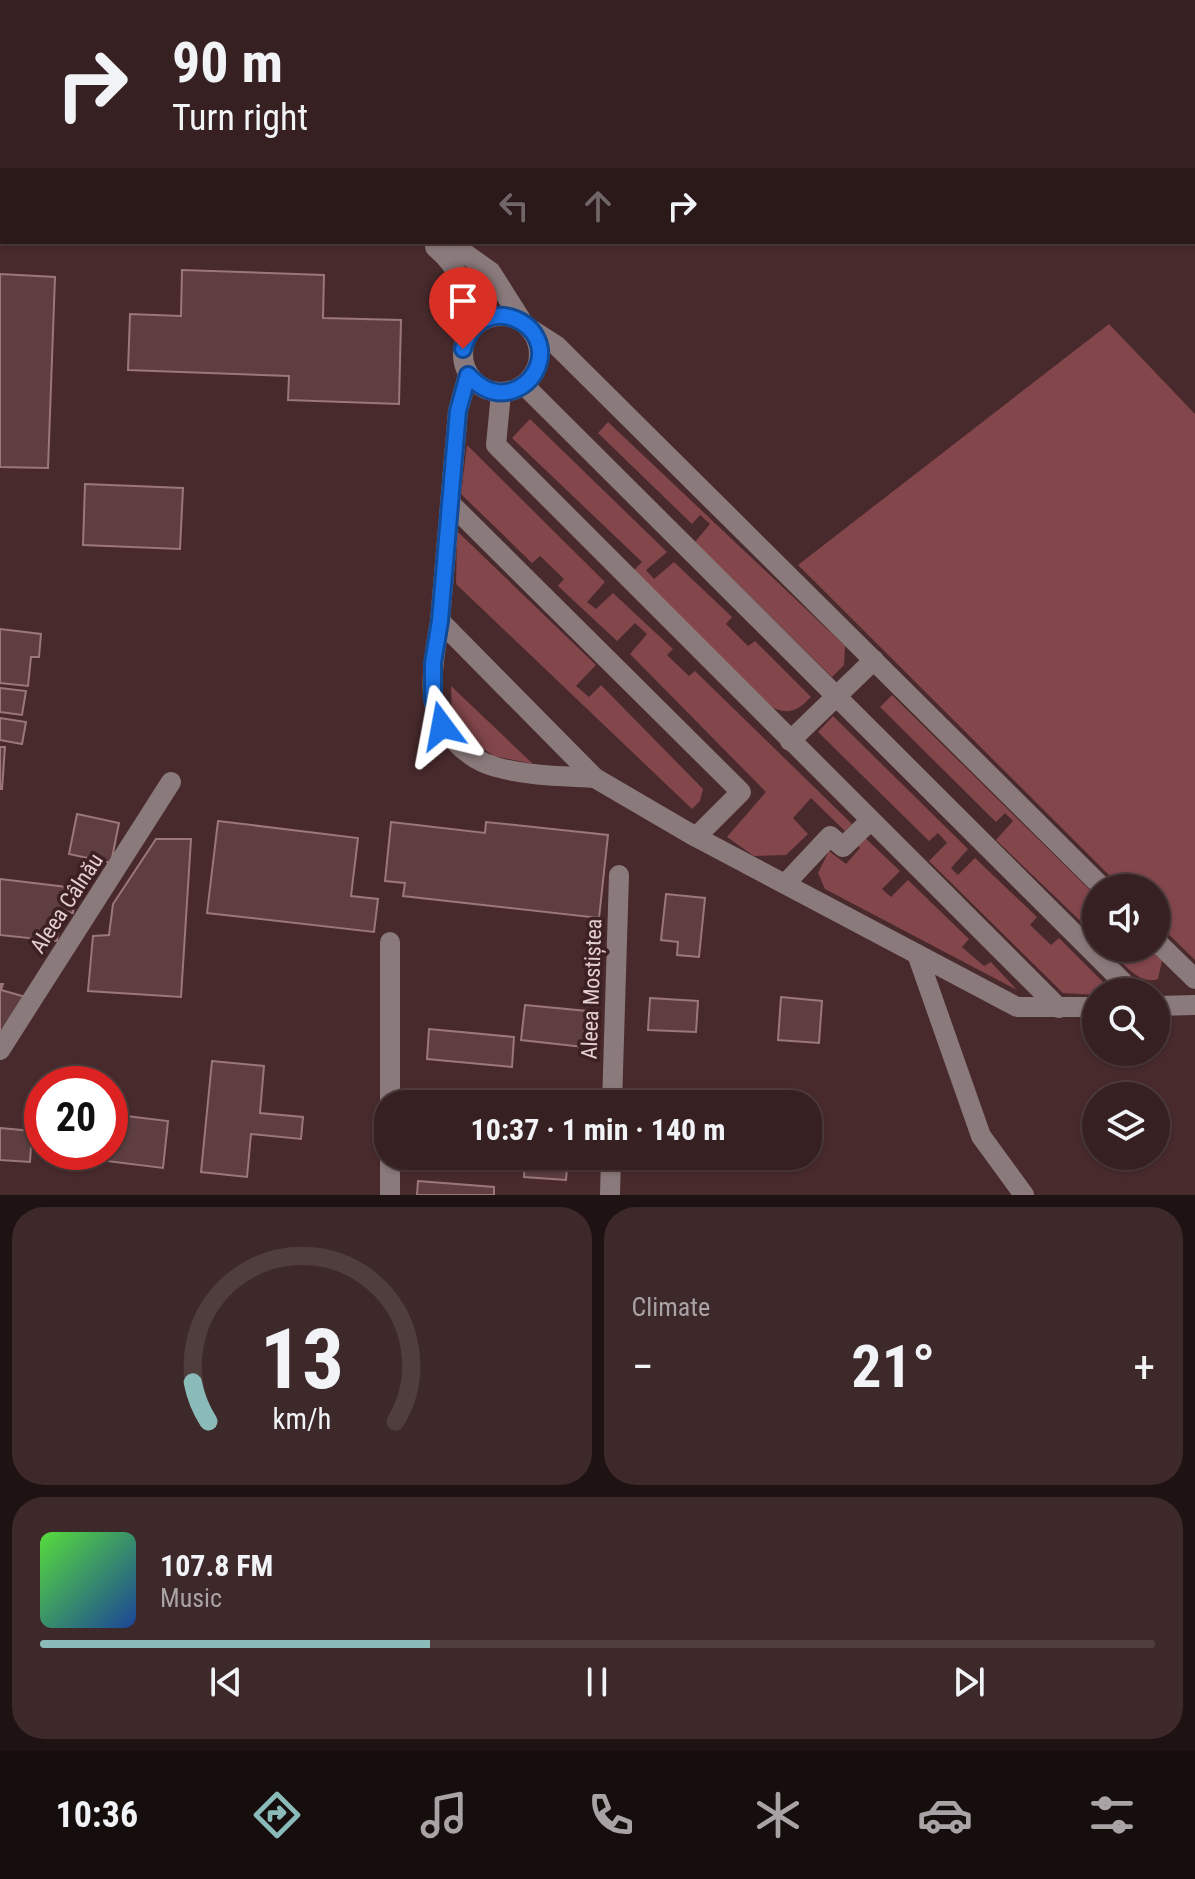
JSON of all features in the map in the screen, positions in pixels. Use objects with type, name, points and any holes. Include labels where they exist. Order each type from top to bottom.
[{"type":"street","points":[[431,244],[454,263],[465,292],[463,363],[468,375],[477,384],[501,393],[524,385],[533,377],[540,353],[527,326],[491,272],[463,252],[441,244]]},
{"type":"street","points":[[466,337],[484,319],[497,315],[510,316],[557,346],[1089,874]]},
{"type":"street","points":[[468,375],[458,411],[440,621],[433,663],[433,699],[442,726],[461,747],[494,767],[595,778]]},
{"type":"street","points":[[524,385],[1119,978]]},
{"type":"street","points":[[501,393],[496,445],[1059,1008]]},
{"type":"street","points":[[451,504],[741,792],[696,837]]},
{"type":"street","points":[[440,621],[595,778],[696,837],[1017,1007],[1082,1007]]},
{"type":"street","points":[[790,741],[874,660]]},
{"type":"street","name":"Aleea Câlnău","points":[[0,1050],[171,782]]},
{"type":"street","points":[[785,884],[830,836],[843,847],[870,821]]},
{"type":"street","name":"Aleea Mostiștea","points":[[612,1090],[619,875]]},
{"type":"street","points":[[390,942],[390,1090]]},
{"type":"street","points":[[917,954],[981,1136],[1024,1195]]},
{"type":"street","points":[[1170,955],[1195,979]]},
{"type":"street","points":[[1170,1006],[1195,1005]]},
{"type":"street","points":[[390,1170],[390,1195]]},
{"type":"street","points":[[610,1195],[611,1170]]},
{"type":"shaded area","points":[[1109,324],[1195,414],[1195,960],[1170,936],[1170,874],[1108,874],[798,565]]},
{"type":"shaded area","points":[[530,419],[667,552],[646,570],[654,579],[674,562],[732,617],[726,624],[748,646],[755,641],[811,697],[793,710],[772,707],[634,570],[642,562],[512,438]]},
{"type":"shaded area","points":[[608,422],[845,646],[844,665],[832,677],[695,542],[710,524],[700,515],[692,524],[598,433]]},
{"type":"shaded area","points":[[467,445],[605,582],[587,602],[596,609],[613,593],[673,649],[667,655],[689,676],[695,671],[852,824],[845,831],[811,798],[793,818],[808,834],[786,855],[754,856],[727,837],[766,792],[630,654],[647,634],[635,623],[617,641],[558,586],[564,579],[540,556],[532,563],[461,494]]},
{"type":"shaded area","points":[[457,531],[596,665],[576,686],[589,697],[601,685],[703,789],[700,801],[692,809],[456,584]]},
{"type":"shaded area","points":[[451,686],[533,764],[494,756],[470,740],[452,713]]},
{"type":"shaded area","points":[[892,695],[1082,882],[1082,923],[996,840],[1013,821],[1005,813],[996,822],[880,707]]},
{"type":"shaded area","points":[[833,716],[968,849],[951,868],[958,875],[975,858],[1037,917],[1030,925],[1051,945],[1059,938],[1099,978],[1082,978],[1082,994],[1063,993],[929,861],[947,843],[938,833],[929,841],[818,732]]},
{"type":"shaded area","points":[[861,834],[900,871],[882,889],[891,897],[908,880],[969,939],[962,947],[984,966],[991,962],[1017,990],[825,889],[818,873],[829,851],[846,864],[860,848],[854,840]]},
{"type":"shaded area","points":[[1122,962],[1162,962],[1158,978],[1142,978]]},
{"type":"building","points":[[182,270],[324,275],[323,318],[401,320],[399,404],[288,400],[289,376],[128,370],[130,314],[181,316]]},
{"type":"building","points":[[0,274],[55,277],[48,468],[0,467]]},
{"type":"building","points":[[85,484],[183,488],[180,549],[83,545]]},
{"type":"building","points":[[0,629],[41,634],[39,657],[31,657],[28,686],[0,683]]},
{"type":"building","points":[[0,688],[26,691],[22,715],[0,712]]},
{"type":"building","points":[[0,718],[26,722],[22,744],[0,740]]},
{"type":"building","points":[[0,747],[5,747],[2,789],[0,789]]},
{"type":"building","points":[[77,814],[119,823],[111,863],[69,854]]},
{"type":"building","points":[[218,821],[358,838],[351,896],[378,899],[374,932],[207,913]]},
{"type":"building","points":[[391,822],[485,833],[486,822],[608,835],[599,918],[403,896],[405,883],[385,881]]},
{"type":"building","points":[[156,839],[191,839],[181,997],[88,991],[93,936],[109,935],[113,904]]},
{"type":"building","points":[[0,879],[75,888],[73,913],[60,911],[57,941],[0,935]]},
{"type":"building","points":[[666,894],[705,898],[699,957],[677,955],[678,942],[661,940]]},
{"type":"building","points":[[0,984],[3,984],[1,990],[26,997],[0,1041]]},
{"type":"building","points":[[781,997],[822,1001],[819,1043],[778,1040]]},
{"type":"building","points":[[650,998],[698,1001],[696,1032],[648,1030]]},
{"type":"building","points":[[525,1005],[587,1011],[583,1047],[521,1040]]},
{"type":"building","points":[[429,1029],[514,1037],[512,1067],[427,1059]]},
{"type":"building","points":[[212,1061],[264,1066],[260,1113],[303,1117],[301,1139],[251,1134],[247,1177],[201,1172]]},
{"type":"building","points":[[128,1116],[168,1121],[163,1168],[128,1164]]},
{"type":"building","points":[[0,1128],[24,1130],[24,1162],[0,1160]]},
{"type":"building","points":[[524,1170],[567,1170],[566,1180],[524,1177]]},
{"type":"building","points":[[418,1181],[494,1187],[494,1195],[417,1195]]},
{"type":"route","points":[[442,726],[433,699],[433,663],[440,621],[458,411],[468,375],[488,390],[501,393],[513,391],[533,377],[540,353],[532,330],[522,321],[497,315],[484,319],[474,327],[466,337],[463,349]]}]
